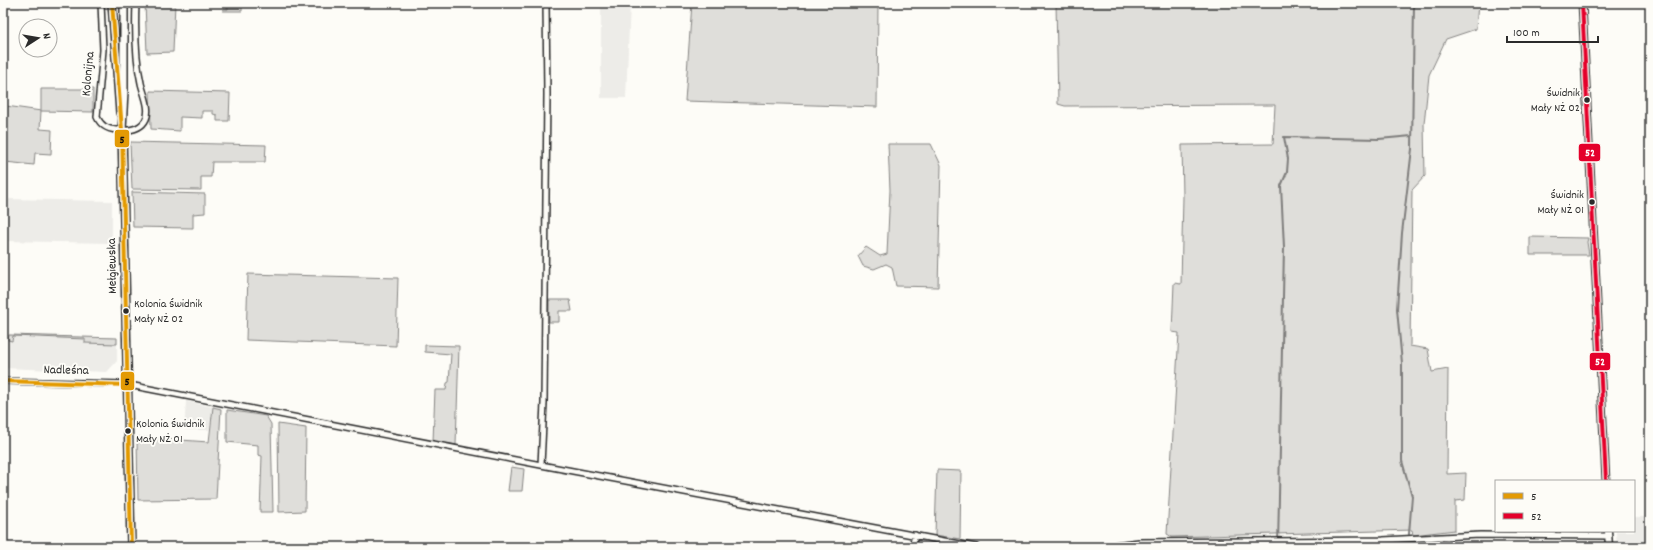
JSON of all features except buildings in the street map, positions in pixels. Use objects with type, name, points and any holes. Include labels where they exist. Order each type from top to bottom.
[{"type":"main road","points":[[112,3],[116,73],[122,130]]},
{"type":"main road","points":[[122,130],[124,91],[124,3]]},
{"type":"main road","name":"Mełgiewska","points":[[122,130],[131,547]]},
{"type":"street","name":"Kolonijna","points":[[100,3],[103,50],[97,117],[103,126],[122,130]]},
{"type":"street","points":[[122,130],[131,130],[140,126],[144,123],[147,114],[137,60],[136,3]]},
{"type":"street","points":[[541,465],[544,403],[547,94],[546,3]]},
{"type":"street","points":[[1582,3],[1606,480]]},
{"type":"street","name":"Nadleśna","points":[[3,381],[128,385],[976,547]]},
{"type":"street","points":[[1098,547],[1139,542],[1411,540],[1480,535],[1608,533],[1609,547]]},
{"type":"street","points":[[912,547],[915,535]]},
{"type":"shaded area","points":[[145,3],[175,3],[173,52],[147,53]]},
{"type":"shaded area","points":[[228,3],[242,3],[242,11],[223,11],[223,9],[228,9]]},
{"type":"shaded area","points":[[601,3],[630,3],[626,98],[601,98]]},
{"type":"shaded area","points":[[692,3],[878,3],[877,107],[685,101]]},
{"type":"shaded area","points":[[1056,3],[1478,3],[1476,29],[1446,39],[1429,75],[1424,124],[1425,176],[1412,190],[1410,346],[1428,349],[1432,372],[1448,369],[1447,474],[1466,473],[1465,500],[1455,501],[1455,530],[1413,535],[1412,530],[1172,537],[1167,534],[1179,333],[1172,332],[1174,283],[1181,284],[1183,197],[1182,145],[1273,144],[1275,105],[1065,106],[1058,104]]},
{"type":"shaded area","points":[[41,89],[93,89],[93,112],[41,111]]},
{"type":"shaded area","points":[[150,91],[230,93],[229,121],[217,121],[217,115],[213,114],[213,111],[202,111],[202,118],[180,117],[180,131],[151,129]]},
{"type":"shaded area","points":[[6,106],[41,111],[40,129],[52,130],[51,154],[35,153],[34,165],[5,162]]},
{"type":"shaded area","points":[[130,142],[266,145],[265,162],[212,162],[211,177],[201,177],[201,190],[132,189]]},
{"type":"shaded area","points":[[888,144],[931,144],[941,165],[938,287],[896,286],[892,267],[886,264],[874,269],[863,266],[858,256],[866,247],[880,256],[887,254],[890,190]]},
{"type":"shaded area","points":[[132,192],[205,194],[205,213],[193,214],[193,228],[133,227]]},
{"type":"shaded area","points":[[5,199],[112,201],[112,243],[3,241]]},
{"type":"shaded area","points":[[1530,237],[1588,238],[1587,242],[1589,255],[1530,255]]},
{"type":"shaded area","points":[[248,274],[398,278],[396,346],[246,340]]},
{"type":"shaded area","points":[[549,300],[570,300],[572,311],[559,311],[559,322],[549,322]]},
{"type":"shaded area","points":[[3,334],[117,338],[117,361],[107,372],[3,368]]},
{"type":"shaded area","points":[[9,335],[117,338],[117,344],[85,343],[85,339],[13,336],[12,341],[8,340]]},
{"type":"shaded area","points":[[425,345],[459,346],[456,445],[433,441],[435,390],[446,390],[447,383],[449,382],[451,354],[425,352]]},
{"type":"shaded area","points":[[186,401],[213,407],[209,430],[184,430]]},
{"type":"shaded area","points":[[213,407],[221,409],[216,499],[138,500],[137,437],[209,442]]},
{"type":"shaded area","points":[[227,410],[266,416],[271,424],[273,512],[260,512],[262,456],[258,455],[258,445],[227,442]]},
{"type":"shaded area","points":[[278,424],[306,428],[305,511],[279,512]]},
{"type":"shaded area","points":[[511,467],[524,469],[522,491],[508,491]]},
{"type":"shaded area","points":[[937,470],[961,471],[960,539],[935,535]]},
{"type":"shaded area","points":[[1635,517],[1650,517],[1650,547],[1617,547],[1616,532],[1635,532]]},
{"type":"waterway","points":[[1409,534],[1412,496],[1402,461],[1402,363],[1397,309],[1402,233],[1412,149],[1414,3]]},
{"type":"waterway","points":[[1278,547],[1284,247],[1281,186],[1287,172],[1288,159],[1284,137],[1379,139],[1412,136]]},
{"type":"transit line","name":"5","points":[[112,3],[122,130],[131,547]]},
{"type":"transit line","name":"52","points":[[1582,3],[1606,480]]},
{"type":"transit line","name":"5","points":[[3,381],[128,385]]},
{"type":"place","name":"Świdnik Mały NŻ 02","points":[[1587,100]]},
{"type":"place","name":"Świdnik Mały NŻ 01","points":[[1592,202]]},
{"type":"place","name":"Kolonia Świdnik Mały NŻ 02","points":[[126,311]]},
{"type":"place","name":"Kolonia Świdnik Mały NŻ 01","points":[[128,431]]}]
